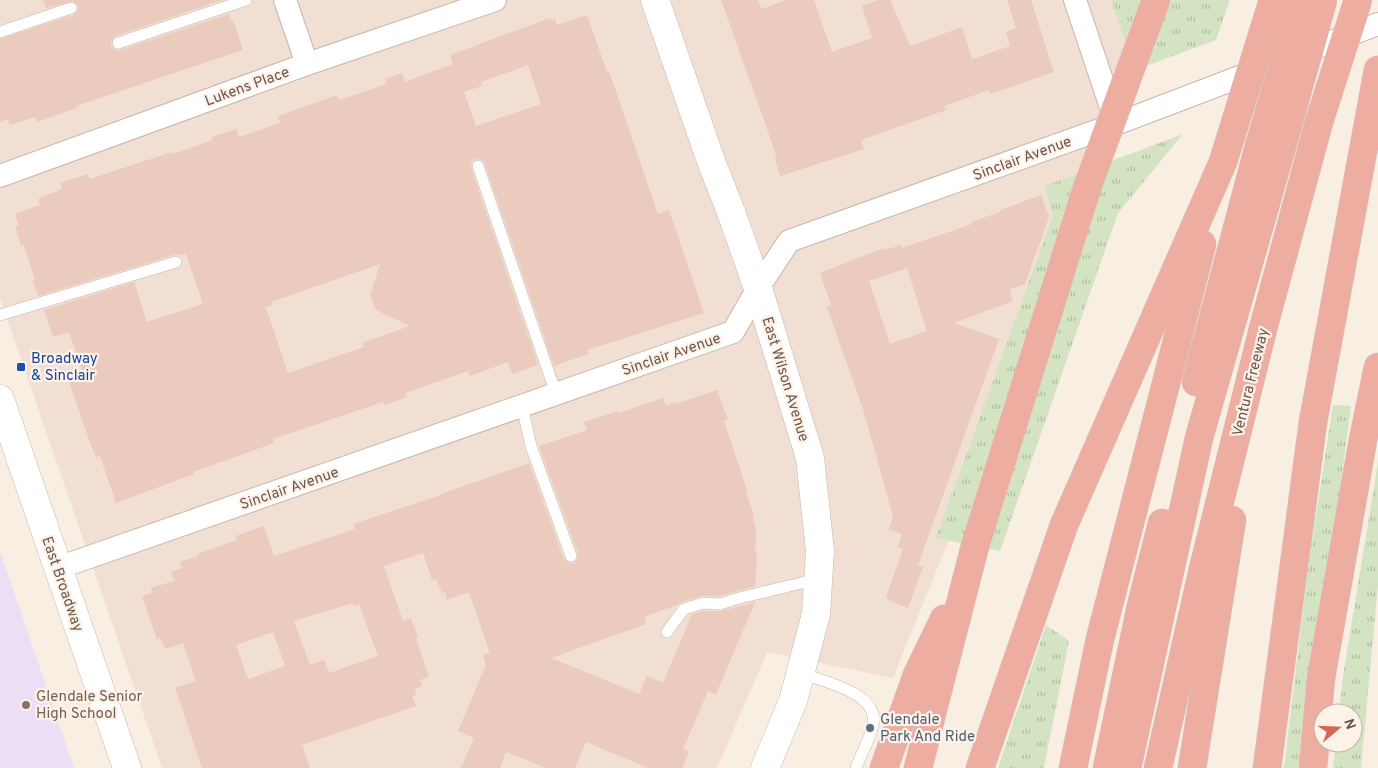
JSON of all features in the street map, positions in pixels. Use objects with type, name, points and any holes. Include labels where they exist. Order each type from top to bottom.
[{"type":"highway","points":[[884,768],[929,681],[972,556],[1087,188],[1156,0]]},
{"type":"highway","points":[[1073,768],[1100,639],[1223,162],[1273,0]]},
{"type":"highway","points":[[1107,768],[1146,587],[1211,323],[1259,146],[1302,0]]},
{"type":"highway","points":[[1127,768],[1199,438],[1323,0]]},
{"type":"highway","name":"Ventura Freeway","points":[[1158,768],[1203,569],[1264,325],[1319,122],[1358,0]]},
{"type":"highway","points":[[1267,768],[1313,422],[1378,70]]},
{"type":"highway","points":[[980,768],[1064,525],[1223,162]]},
{"type":"highway","points":[[1192,768],[1264,325]]},
{"type":"highway","points":[[1313,768],[1321,678],[1363,440],[1378,367]]},
{"type":"highway","points":[[918,768],[929,681]]},
{"type":"street","points":[[285,0],[307,64]]},
{"type":"street","name":"Lukens Place","points":[[0,176],[467,4],[495,0]]},
{"type":"street","name":"East Wilson Avenue","points":[[655,0],[710,161],[731,212],[758,288],[810,458],[820,551],[816,614],[793,701],[765,768]]},
{"type":"street","points":[[1075,0],[1116,124]]},
{"type":"street","name":"Sinclair Avenue","points":[[58,568],[733,332],[758,288],[789,241],[1116,124],[1378,24]]},
{"type":"street","name":"East Broadway","points":[[0,399],[127,768]]},
{"type":"lane","points":[[118,43],[246,0]]},
{"type":"lane","points":[[0,32],[71,8]]},
{"type":"lane","points":[[478,166],[556,394]]},
{"type":"lane","points":[[0,316],[176,262]]},
{"type":"lane","points":[[522,406],[531,446],[570,556]]},
{"type":"lane","points":[[667,632],[684,609],[703,603],[720,604],[818,579]]},
{"type":"lane","points":[[800,672],[861,696],[871,708],[874,723],[856,768]]},
{"type":"shaded area","points":[[0,0],[1167,0],[893,678],[767,652],[717,768],[162,768],[0,298]]},
{"type":"shaded area","name":"Glendale Senior High School","points":[[0,551],[31,642],[74,768],[0,768]]},
{"type":"green space","points":[[1111,0],[1230,0],[1216,40],[1135,70]]},
{"type":"green space","points":[[1183,134],[1118,213],[1000,551],[936,538],[1053,216],[1045,186]]},
{"type":"green space","points":[[1333,405],[1351,406],[1303,768],[1284,768],[1309,560]]},
{"type":"green space","points":[[1378,462],[1378,585],[1363,746],[1363,703],[1340,703]]},
{"type":"green space","points":[[1046,625],[1069,641],[1044,768],[998,768]]},
{"type":"green space","points":[[1335,753],[1362,753],[1361,768],[1333,768]]},
{"type":"building","points":[[43,0],[222,0],[116,36],[111,41],[111,46],[116,50],[120,50],[229,14],[234,22],[243,50],[76,106],[77,108],[37,122],[35,117],[10,125],[8,119],[0,122],[0,39],[73,15],[78,10],[78,5],[73,1],[46,8]]},
{"type":"building","points":[[721,0],[758,0],[761,9],[786,0],[814,0],[832,52],[872,38],[862,6],[878,0],[890,0],[910,46],[962,27],[972,59],[1010,46],[1006,32],[1016,28],[1007,0],[1031,0],[1054,72],[990,94],[989,90],[944,106],[946,110],[861,140],[864,149],[780,176],[775,159],[777,158]]},
{"type":"building","points":[[587,15],[607,72],[609,71],[658,214],[669,210],[704,313],[587,350],[588,354],[554,366],[485,164],[483,160],[476,159],[472,161],[471,168],[538,365],[512,374],[508,362],[470,376],[468,371],[405,393],[407,397],[384,405],[383,402],[273,439],[274,443],[193,472],[194,474],[116,503],[100,456],[96,457],[92,448],[67,376],[82,370],[69,332],[53,337],[44,310],[134,282],[147,322],[203,304],[186,254],[174,255],[38,296],[24,245],[21,246],[15,226],[19,225],[15,214],[40,205],[38,199],[62,189],[60,183],[88,174],[90,179],[172,152],[173,154],[213,140],[212,137],[236,129],[239,137],[280,123],[278,116],[337,95],[338,100],[346,98],[386,84],[385,79],[402,73],[405,82],[453,64],[450,55],[551,18],[551,20],[555,19],[557,25]],"holes":[[[528,65],[541,104],[476,126],[464,92],[482,86],[481,82]],[[380,264],[370,295],[376,310],[410,326],[362,343],[364,347],[288,373],[266,307],[272,305],[271,302]]]},
{"type":"building","points":[[1041,195],[1049,217],[1025,284],[1009,289],[1013,301],[954,323],[999,339],[918,565],[923,567],[908,608],[888,600],[886,597],[903,549],[898,547],[902,534],[889,529],[893,517],[864,412],[827,307],[831,305],[820,273],[884,248],[885,250],[901,245],[902,248],[972,224],[971,222],[1000,212],[1000,210]],"holes":[[[907,268],[927,331],[890,344],[869,281]]]},
{"type":"building","points":[[717,390],[728,420],[724,421],[753,513],[756,529],[756,546],[754,546],[757,556],[755,586],[719,596],[701,596],[682,602],[644,617],[646,624],[551,658],[639,694],[647,676],[663,683],[692,614],[704,611],[722,611],[755,602],[716,694],[708,691],[683,749],[689,751],[682,768],[648,768],[586,742],[575,768],[546,768],[506,752],[500,768],[461,768],[474,738],[458,731],[486,665],[483,655],[490,653],[469,592],[447,600],[445,592],[442,593],[435,579],[432,580],[423,553],[384,566],[403,621],[411,618],[429,677],[420,680],[422,686],[415,689],[416,694],[412,696],[416,706],[302,745],[310,768],[202,768],[175,688],[196,681],[183,643],[165,649],[160,638],[157,639],[142,596],[152,593],[151,588],[174,581],[171,572],[182,568],[180,562],[237,540],[236,536],[264,526],[274,556],[355,529],[353,524],[529,463],[564,559],[567,562],[573,563],[577,560],[578,553],[539,446],[587,430],[584,422],[618,411],[619,413],[663,398],[666,406],[675,402],[676,404]],"holes":[[[353,603],[354,606],[359,604],[378,656],[329,673],[324,660],[310,665],[294,621]],[[273,632],[285,666],[248,679],[236,645]]]},
{"type":"place","name":"Broadway & Sinclair","points":[[21,367]]},
{"type":"place","name":"Glendale Senior High School","points":[[26,705]]},
{"type":"place","name":"Glendale Park And Ride","points":[[870,728]]}]
